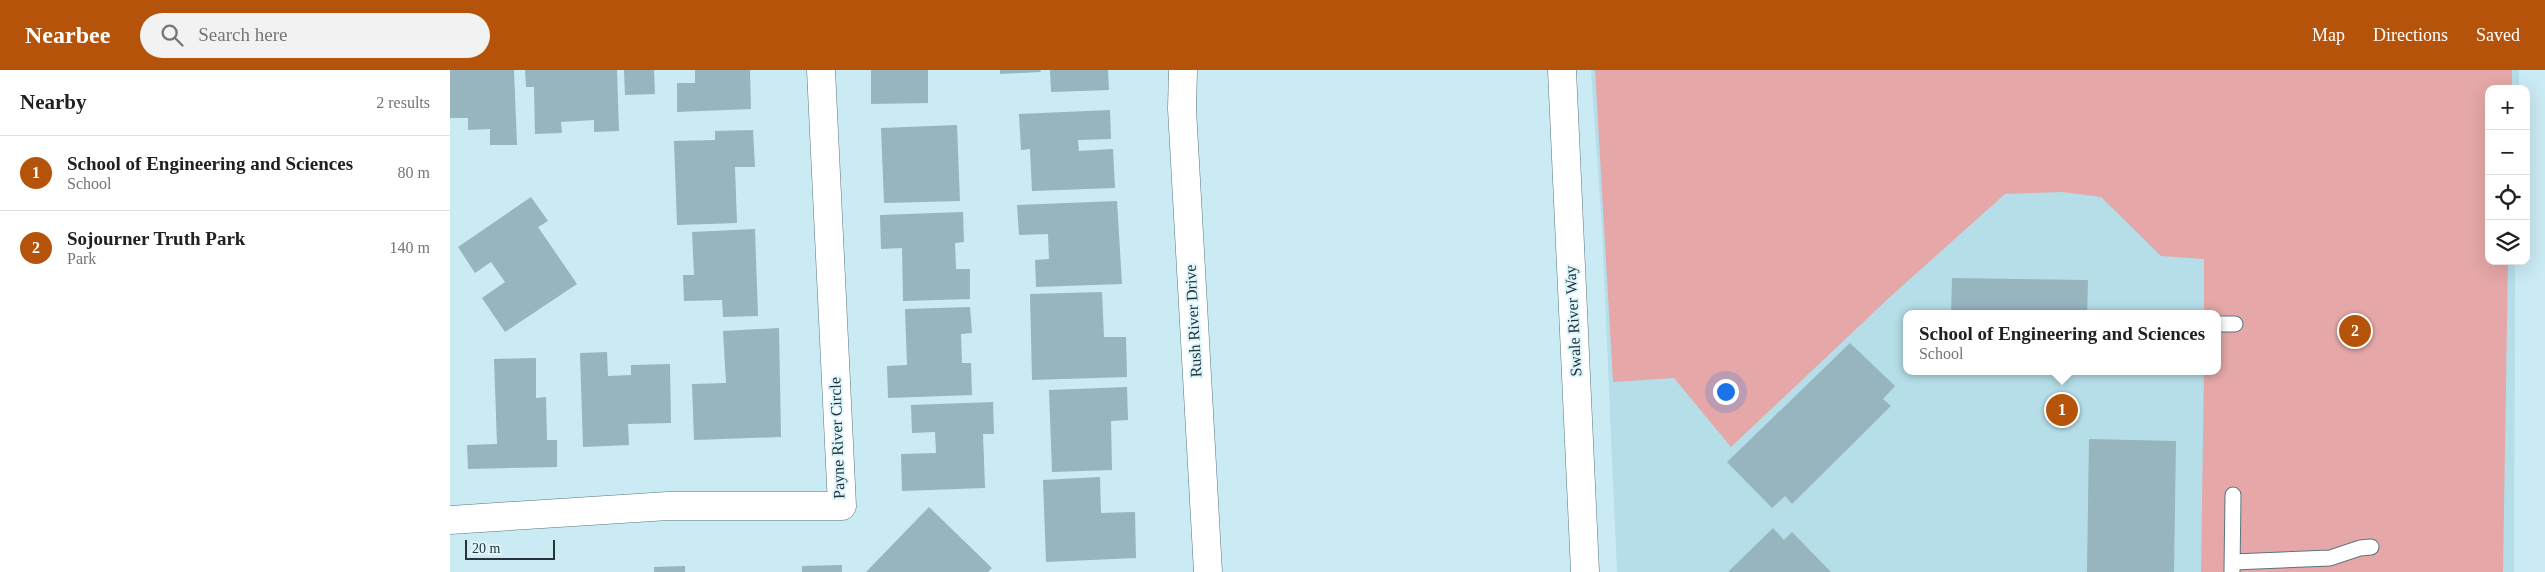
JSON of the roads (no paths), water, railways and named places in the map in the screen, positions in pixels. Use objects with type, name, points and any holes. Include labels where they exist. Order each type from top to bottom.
[{"type":"street","name":"Payne River Circle","points":[[450,520],[668,506],[842,506],[821,70]]},
{"type":"street","name":"Rush River Drive","points":[[1183,70],[1182,109],[1208,572]]},
{"type":"street","name":"Swale River Way","points":[[1562,70],[1585,572]]},
{"type":"lane","points":[[2221,324],[2235,324]]},
{"type":"lane","points":[[2234,495],[2232,567],[2330,558],[2360,548],[2371,547]]},
{"type":"place","name":"Sojourner Truth Park","points":[[2355,331]]},
{"type":"place","name":"School of Engineering and Sciences","points":[[2062,410]]}]
